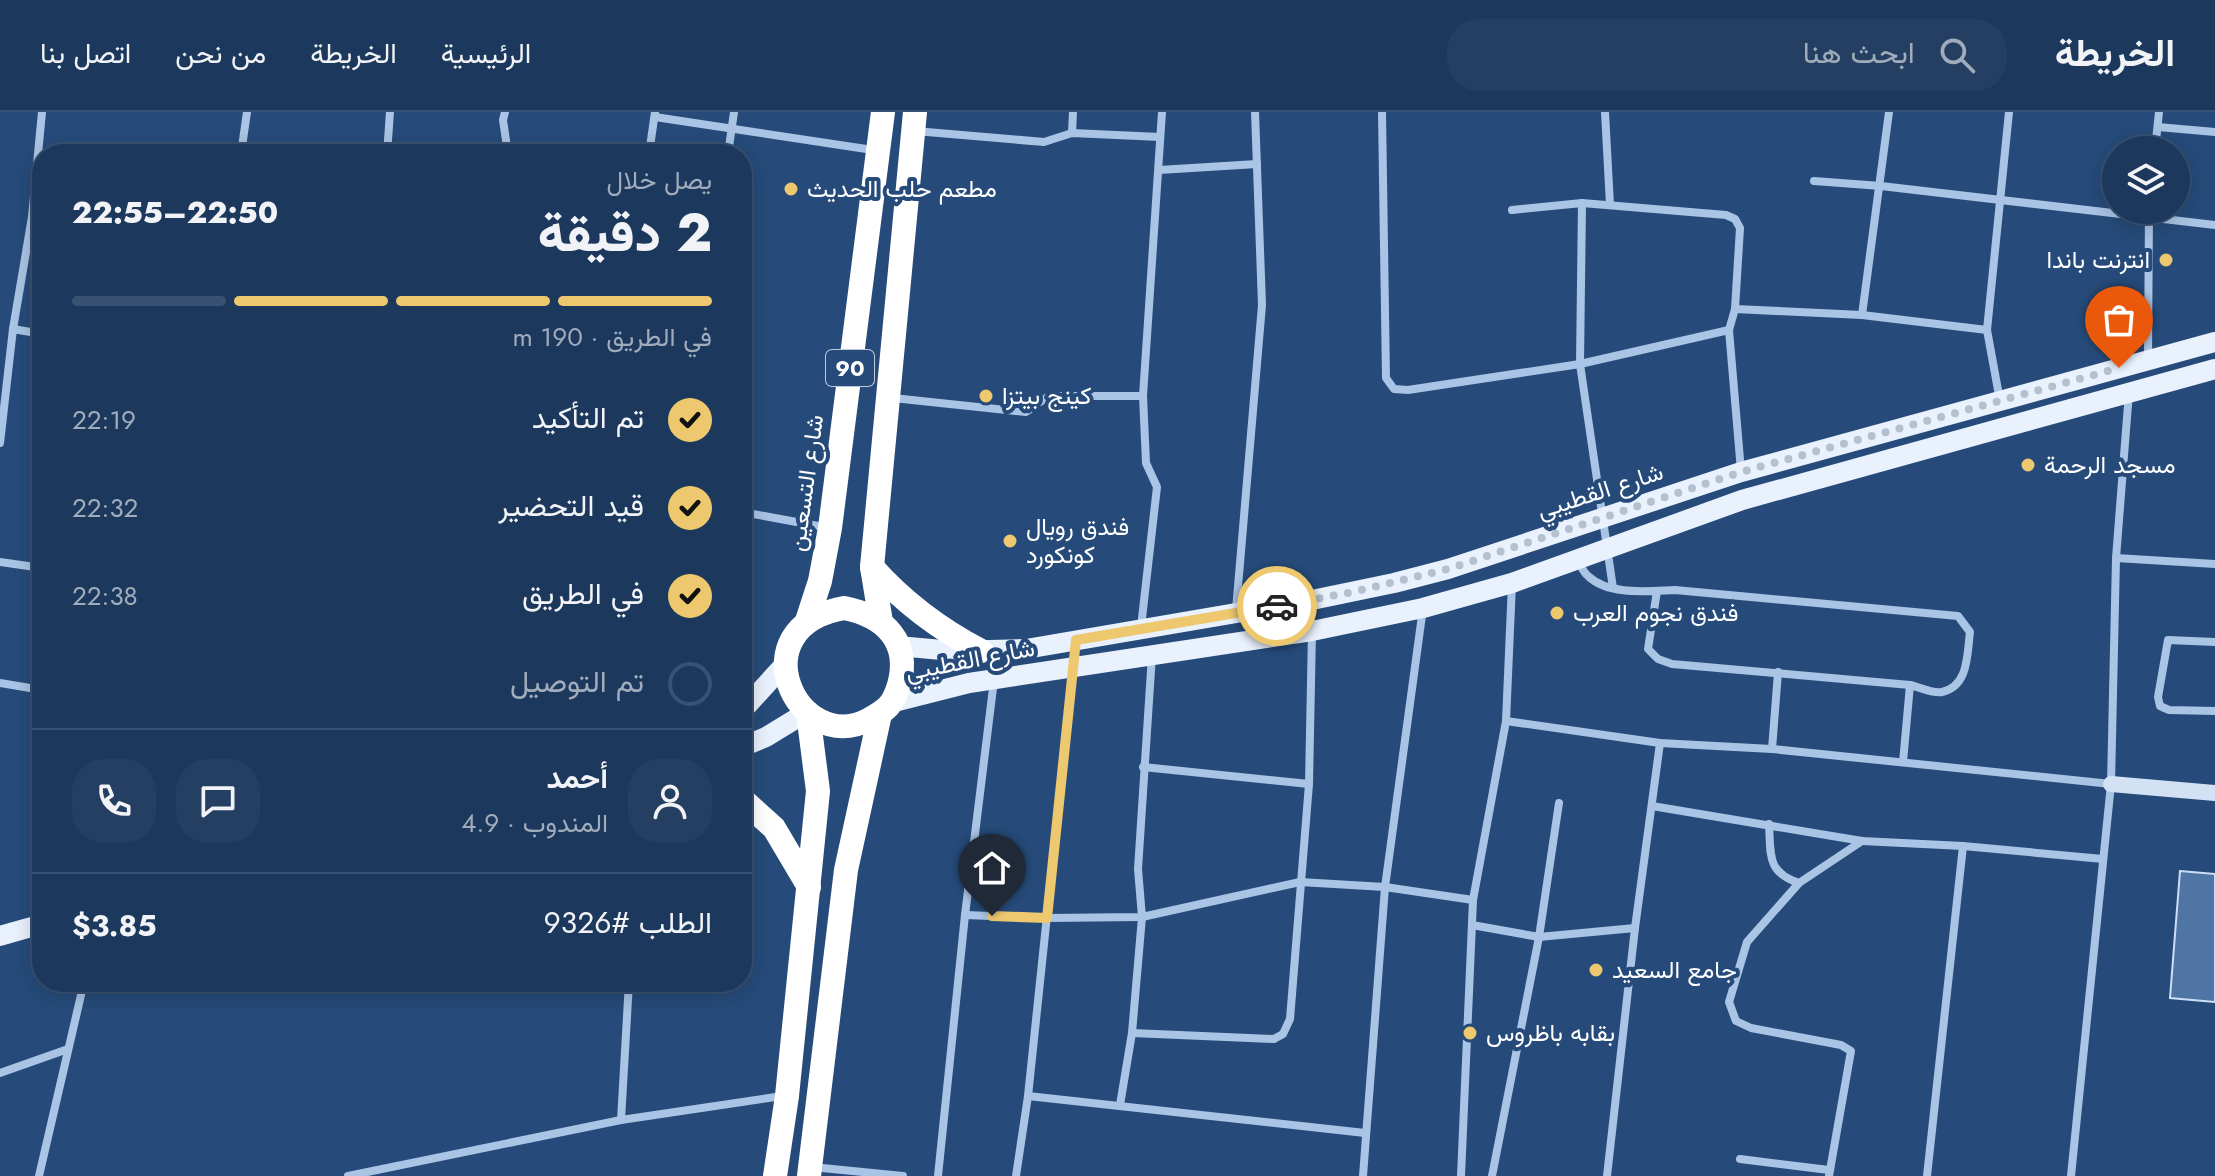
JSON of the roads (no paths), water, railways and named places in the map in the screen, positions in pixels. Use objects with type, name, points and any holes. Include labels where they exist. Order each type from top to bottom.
[{"type":"highway","name":"شارع التسعين","points":[[807,621],[820,581],[830,528],[883,112]]},
{"type":"highway","name":"90","points":[[881,622],[872,567],[914,121]]},
{"type":"highway","points":[[872,567],[911,607],[981,651]]},
{"type":"highway","points":[[809,1171],[846,870],[887,708],[903,671],[894,637],[881,622],[864,612],[844,608],[824,612],[807,621],[792,640],[785,664],[790,691],[807,713],[825,723],[844,726],[863,723],[887,708]]},
{"type":"highway","points":[[775,1176],[787,1096],[818,791],[807,713]]},
{"type":"highway","points":[[752,808],[774,828],[809,887]]},
{"type":"main road","name":"شارع القطيبي","points":[[898,646],[953,651],[1026,649],[1394,583],[1448,569],[1741,472],[2215,342]]},
{"type":"main road","name":"شارع القطيبي","points":[[887,708],[944,688],[1312,631],[1423,608],[1512,583],[1742,500],[2215,369]]},
{"type":"main road","points":[[752,700],[785,664]]},
{"type":"main road","points":[[752,743],[807,713]]},
{"type":"main road","points":[[0,936],[32,927]]},
{"type":"street","points":[[39,144],[42,112]]},
{"type":"street","points":[[242,144],[247,112]]},
{"type":"street","points":[[388,144],[390,112]]},
{"type":"street","points":[[505,112],[507,144]]},
{"type":"street","points":[[729,144],[734,112]]},
{"type":"street","points":[[1072,133],[1073,112]]},
{"type":"street","points":[[1141,629],[1157,487],[1146,463],[1143,396],[1162,112]]},
{"type":"street","points":[[1236,613],[1262,305],[1255,112]]},
{"type":"street","points":[[1382,112],[1386,378],[1394,389],[1408,390],[1580,364],[1729,330]]},
{"type":"street","points":[[1605,112],[1610,205]]},
{"type":"street","points":[[1862,315],[1889,112]]},
{"type":"street","points":[[2000,401],[1987,330],[2009,112]]},
{"type":"street","points":[[2157,136],[2159,112]]},
{"type":"street","points":[[650,144],[655,114],[878,151]]},
{"type":"street","points":[[914,121],[1044,142],[1072,133],[1160,137]]},
{"type":"street","points":[[2158,127],[2215,132]]},
{"type":"street","points":[[1159,170],[1257,164]]},
{"type":"street","points":[[1814,181],[2102,210]]},
{"type":"street","points":[[1582,203],[1580,364],[1613,588]]},
{"type":"street","points":[[1512,210],[1582,203],[1726,215],[1735,219],[1740,228],[1735,309],[1729,330],[1741,472]]},
{"type":"street","points":[[0,443],[13,329],[32,217]]},
{"type":"street","points":[[2190,221],[2215,225]]},
{"type":"street","points":[[2148,360],[2149,224]]},
{"type":"street","points":[[1735,309],[1862,315],[1987,330]]},
{"type":"street","points":[[13,329],[32,332]]},
{"type":"street","points":[[2071,1176],[2111,784],[2116,558],[2130,392]]},
{"type":"street","points":[[888,397],[1026,412],[1046,398],[1055,396],[1143,396]]},
{"type":"street","points":[[752,514],[830,528]]},
{"type":"street","points":[[2116,558],[2215,564]]},
{"type":"street","points":[[1577,559],[1588,577],[1613,588],[1636,592],[1675,590],[1958,616],[1970,632],[1964,675],[1940,693],[1910,685],[1672,664],[1658,659],[1648,649],[1657,591]]},
{"type":"street","points":[[0,562],[32,567]]},
{"type":"street","points":[[1461,1176],[1473,900],[1506,721],[1512,583]]},
{"type":"street","points":[[1363,1176],[1385,887],[1423,608]]},
{"type":"street","points":[[1132,1033],[1274,1039],[1283,1034],[1290,1019],[1309,784],[1312,631]]},
{"type":"street","points":[[1016,1176],[1028,1096],[1076,640]]},
{"type":"street","points":[[2215,642],[2168,640],[2158,697],[2160,706],[2169,710],[2215,711]]},
{"type":"street","points":[[1120,1105],[1132,1033],[1142,917],[1138,869],[1152,655]]},
{"type":"street","points":[[1772,749],[1778,672]]},
{"type":"street","points":[[938,1176],[994,679]]},
{"type":"street","points":[[0,683],[32,688]]},
{"type":"street","points":[[1903,762],[1910,685]]},
{"type":"street","points":[[1506,721],[1660,743],[1772,749],[2215,793]]},
{"type":"street","points":[[1607,1176],[1660,743]]},
{"type":"street","points":[[1143,767],[1309,784]]},
{"type":"street","points":[[1492,1176],[1539,937],[1559,803]]},
{"type":"street","points":[[1652,806],[1862,841],[1963,846],[2103,859]]},
{"type":"street","points":[[1769,824],[1772,866],[1784,878],[1799,883]]},
{"type":"street","points":[[1740,1159],[1829,1173],[1851,1051],[1841,1045],[1751,1028],[1736,1021],[1729,1002],[1747,942],[1799,883],[1862,841]]},
{"type":"street","points":[[1927,1176],[1963,846]]},
{"type":"street","points":[[965,915],[1142,917],[1300,882],[1385,887],[1473,900]]},
{"type":"street","points":[[1472,925],[1539,937],[1635,928]]},
{"type":"street","points":[[39,1176],[82,992]]},
{"type":"street","points":[[621,1120],[628,992]]},
{"type":"street","points":[[0,1073],[68,1049]]},
{"type":"street","points":[[348,1176],[621,1120],[787,1096]]},
{"type":"street","points":[[1028,1096],[1365,1133]]},
{"type":"street","points":[[809,1171],[903,1176]]},
{"type":"place","name":"مطعم حلب الحديث","points":[[791,189]]},
{"type":"place","name":"انترنت باندا","points":[[2166,260]]},
{"type":"place","name":"كينج بيتزا","points":[[986,396]]},
{"type":"place","name":"مسجد الرحمة","points":[[2028,465]]},
{"type":"place","name":"فندق رويال كونكورد","points":[[1010,541]]},
{"type":"place","name":"فندق نجوم العرب","points":[[1557,613]]},
{"type":"place","name":"جامع السعيد","points":[[1596,970]]},
{"type":"place","name":"بقابه باظروس","points":[[1470,1033]]}]
